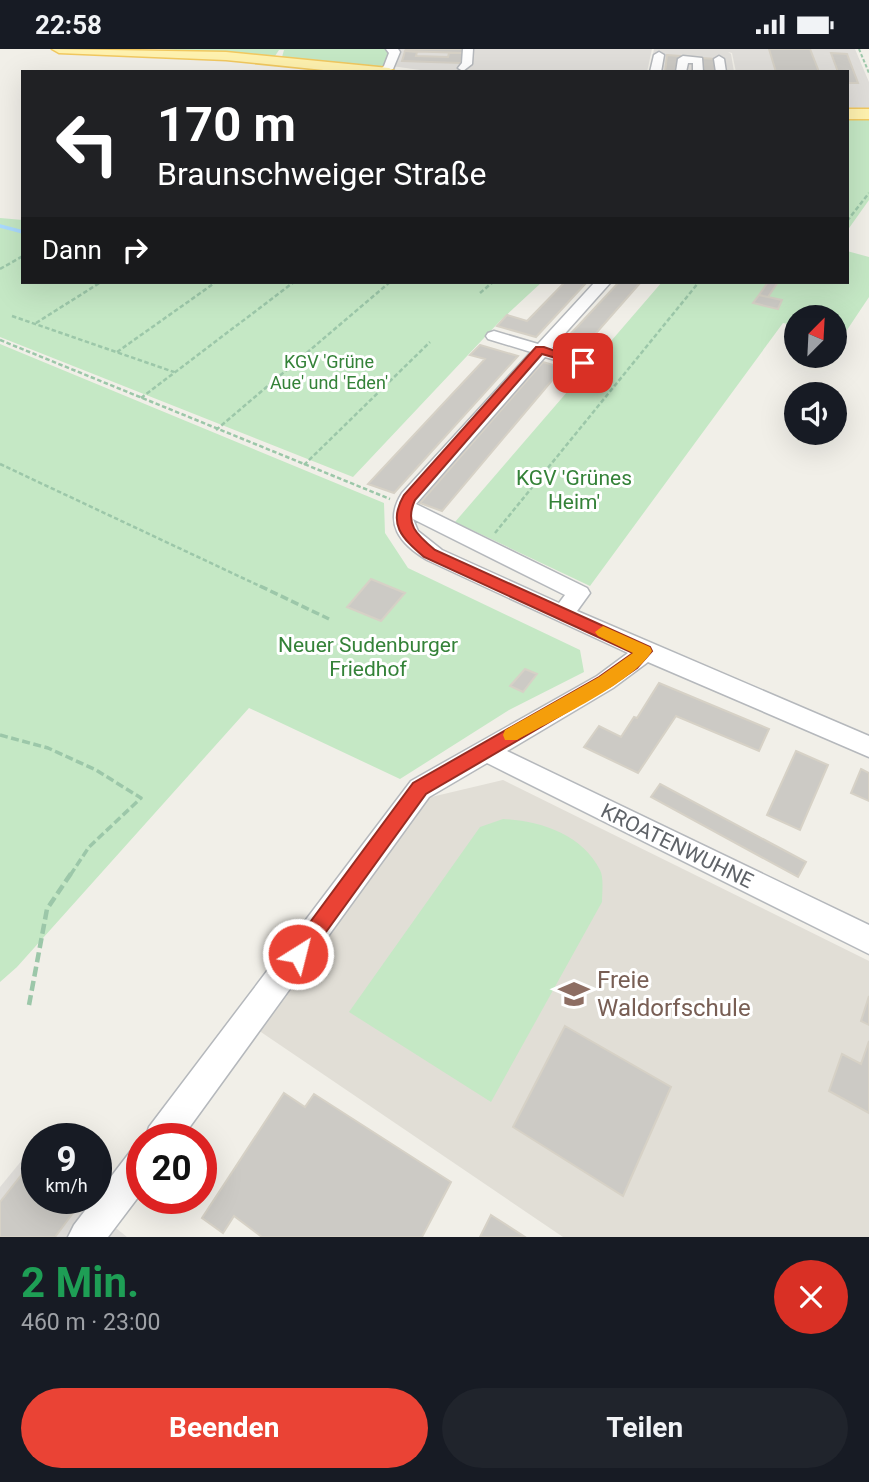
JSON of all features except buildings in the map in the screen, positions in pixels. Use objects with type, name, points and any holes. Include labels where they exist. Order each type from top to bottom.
[{"type":"main road","points":[[60,49],[206,54],[373,70]]},
{"type":"main road","points":[[849,114],[869,114]]},
{"type":"street","points":[[384,70],[389,67],[395,52],[391,49]]},
{"type":"street","points":[[463,68],[467,64],[468,49]]},
{"type":"street","points":[[655,70],[659,54]]},
{"type":"street","points":[[681,70],[684,59],[698,59],[698,70]]},
{"type":"street","points":[[719,59],[721,70]]},
{"type":"street","points":[[601,284],[540,349],[404,506],[402,517],[405,529],[424,550],[644,651],[869,747]]},
{"type":"street","points":[[494,336],[583,363]]},
{"type":"street","points":[[404,506],[579,593],[564,614]]},
{"type":"street","points":[[489,748],[605,682],[632,664],[644,651]]},
{"type":"street","name":"KROATENWUHNE","points":[[489,748],[499,759],[869,940]]},
{"type":"street","points":[[94,1227],[126,1185]]},
{"type":"lane","points":[[173,1123],[420,789],[489,748]]},
{"type":"path","points":[[859,49],[869,73]]},
{"type":"path","points":[[849,218],[869,193]]},
{"type":"path","points":[[0,269],[21,257]]},
{"type":"path","points":[[36,323],[98,284]]},
{"type":"path","points":[[117,352],[213,284]]},
{"type":"path","points":[[141,398],[291,284]]},
{"type":"path","points":[[216,429],[388,284]]},
{"type":"path","points":[[480,293],[491,284]]},
{"type":"path","points":[[490,539],[697,284]]},
{"type":"path","points":[[12,316],[174,372]]},
{"type":"path","points":[[0,340],[404,506]]},
{"type":"path","points":[[304,465],[430,342]]},
{"type":"path","points":[[0,464],[329,619]]},
{"type":"path","points":[[0,735],[48,748],[96,770],[141,798],[89,847],[47,909],[29,1005]]},
{"type":"shaded area","points":[[389,49],[652,49],[647,70],[420,70],[385,65]]},
{"type":"shaded area","points":[[654,49],[855,49],[869,82],[869,111],[849,111],[849,70],[736,70],[732,53],[728,52],[731,54],[734,70],[649,70]]},
{"type":"shaded area","name":"Freie Waldorfschule","points":[[503,780],[869,961],[869,1237],[563,1237],[255,1028],[427,798]]},
{"type":"shaded area","points":[[21,1161],[21,1214],[99,1214],[127,1237],[0,1237],[0,1187]]},
{"type":"green space","points":[[159,49],[389,49],[385,65],[377,67],[282,57],[284,50],[279,50],[275,56]]},
{"type":"green space","points":[[849,116],[869,117],[869,200],[849,228]]},
{"type":"green space","name":"KGV 'Grüne Aue' und 'Eden'","points":[[0,218],[21,220],[21,284],[540,284],[500,321],[353,477],[0,337]]},
{"type":"green space","name":"KGV 'Grünes Heim'","points":[[849,252],[869,257],[869,297],[847,330],[847,305],[784,305],[784,323],[590,586],[455,522],[660,284],[849,284]]},
{"type":"green space","name":"Neuer Sudenburger Friedhof","points":[[0,344],[384,503],[385,533],[408,568],[580,650],[584,672],[509,710],[400,779],[249,708],[17,967],[0,982]]},
{"type":"green space","points":[[503,819],[545,827],[559,832],[582,847],[600,870],[602,902],[491,1102],[349,1012],[480,827]]},
{"type":"waterway","points":[[0,226],[21,231]]},
{"type":"slow traffic","points":[[511,735],[605,682],[632,664],[644,651],[603,632]]},
{"type":"place","name":"Freie Waldorfschule","points":[[574,994]]},
{"type":"route","points":[[298,954],[420,789],[605,682],[632,664],[644,651],[429,553],[410,537],[403,521],[404,506],[409,498],[540,349],[583,363]]}]
